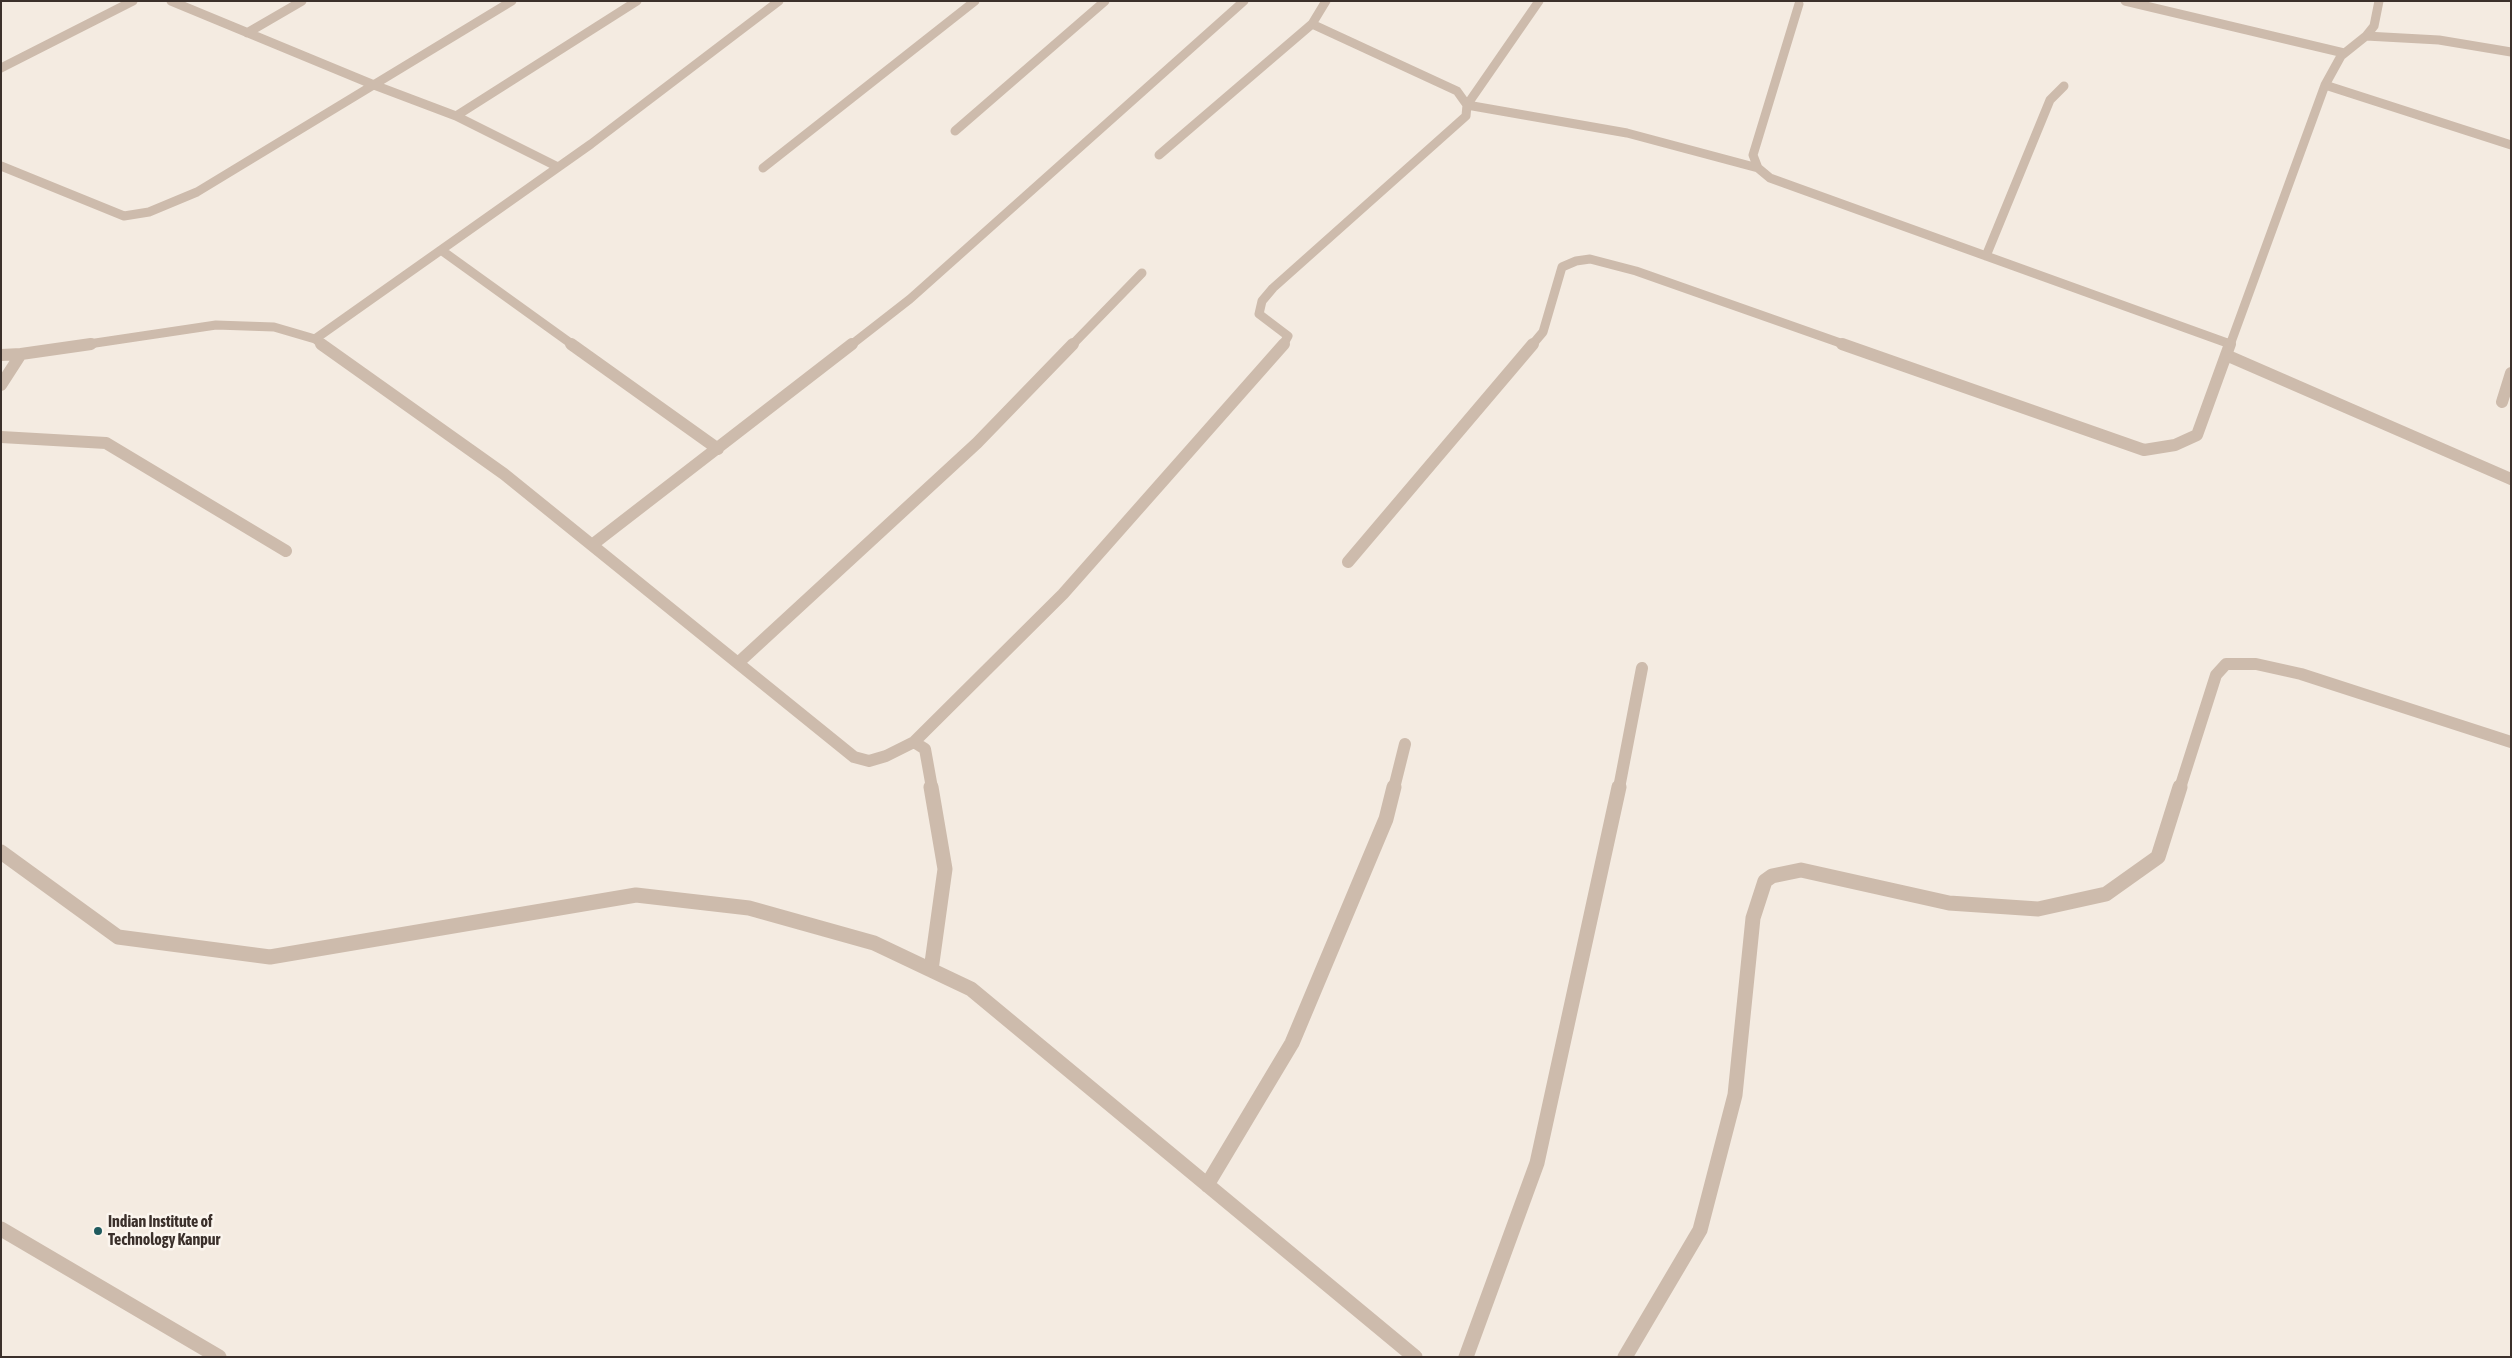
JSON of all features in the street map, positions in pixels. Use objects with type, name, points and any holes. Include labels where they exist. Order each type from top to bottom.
[{"type":"street","points":[[4,66],[133,1]]},
{"type":"street","points":[[171,1],[374,85],[456,116],[558,167]]},
{"type":"street","points":[[247,33],[302,1]]},
{"type":"street","points":[[1,166],[124,216],[149,212],[197,192],[512,1]]},
{"type":"street","points":[[456,116],[638,1]]},
{"type":"street","points":[[315,339],[558,167],[780,1]]},
{"type":"street","points":[[762,168],[975,1]]},
{"type":"street","points":[[955,131],[1105,1]]},
{"type":"street","points":[[592,545],[910,299],[997,219],[1244,1]]},
{"type":"street","points":[[1159,155],[1312,24],[1326,1]]},
{"type":"street","points":[[1,354],[21,354],[216,325],[274,327],[315,339],[504,474],[854,757],[869,761],[886,756],[914,742],[1063,594],[1285,343],[1288,336],[1259,314],[1262,301],[1273,288],[1466,116],[1467,105],[1539,1]]},
{"type":"street","points":[[2125,1],[2344,53]]},
{"type":"street","points":[[1348,562],[1543,332],[1562,267],[1576,261],[1590,259],[1636,271],[2144,450],[2175,445],[2196,435],[2325,85],[2344,53],[2366,36],[2374,26],[2378,1]]},
{"type":"street","points":[[1758,168],[1753,155],[1799,4]]},
{"type":"street","points":[[1312,24],[1457,91],[1467,105],[1628,133],[1758,168],[1770,178],[2230,344]]},
{"type":"street","points":[[2366,36],[2439,40],[2511,52]]},
{"type":"street","points":[[2325,85],[2511,145]]},
{"type":"street","points":[[1986,256],[2050,100],[2064,86]]},
{"type":"street","points":[[441,250],[718,449]]},
{"type":"street","points":[[738,663],[977,443],[1142,273]]},
{"type":"street","points":[[1,385],[21,354]]},
{"type":"street","points":[[2226,355],[2511,479]]},
{"type":"street","points":[[2502,402],[2511,372]]},
{"type":"street","points":[[1,437],[106,443],[286,551]]},
{"type":"street","points":[[1625,1357],[1700,1230],[1735,1095],[1753,918],[1765,881],[1772,876],[1801,870],[1949,903],[2038,909],[2106,894],[2158,856],[2216,675],[2226,664],[2256,664],[2301,674],[2511,742]]},
{"type":"street","points":[[1466,1357],[1537,1163],[1624,762],[1642,668]]},
{"type":"street","points":[[914,742],[925,749],[945,868],[931,970]]},
{"type":"street","points":[[1208,1184],[1292,1043],[1386,819],[1405,744]]},
{"type":"street","points":[[1,852],[118,937],[270,957],[368,942],[636,895],[749,908],[874,942],[970,989],[1415,1357]]},
{"type":"street","points":[[1,1229],[219,1357]]},
{"type":"place","name":"Indian Institute of Technology Kanpur","points":[[98,1231]]}]
